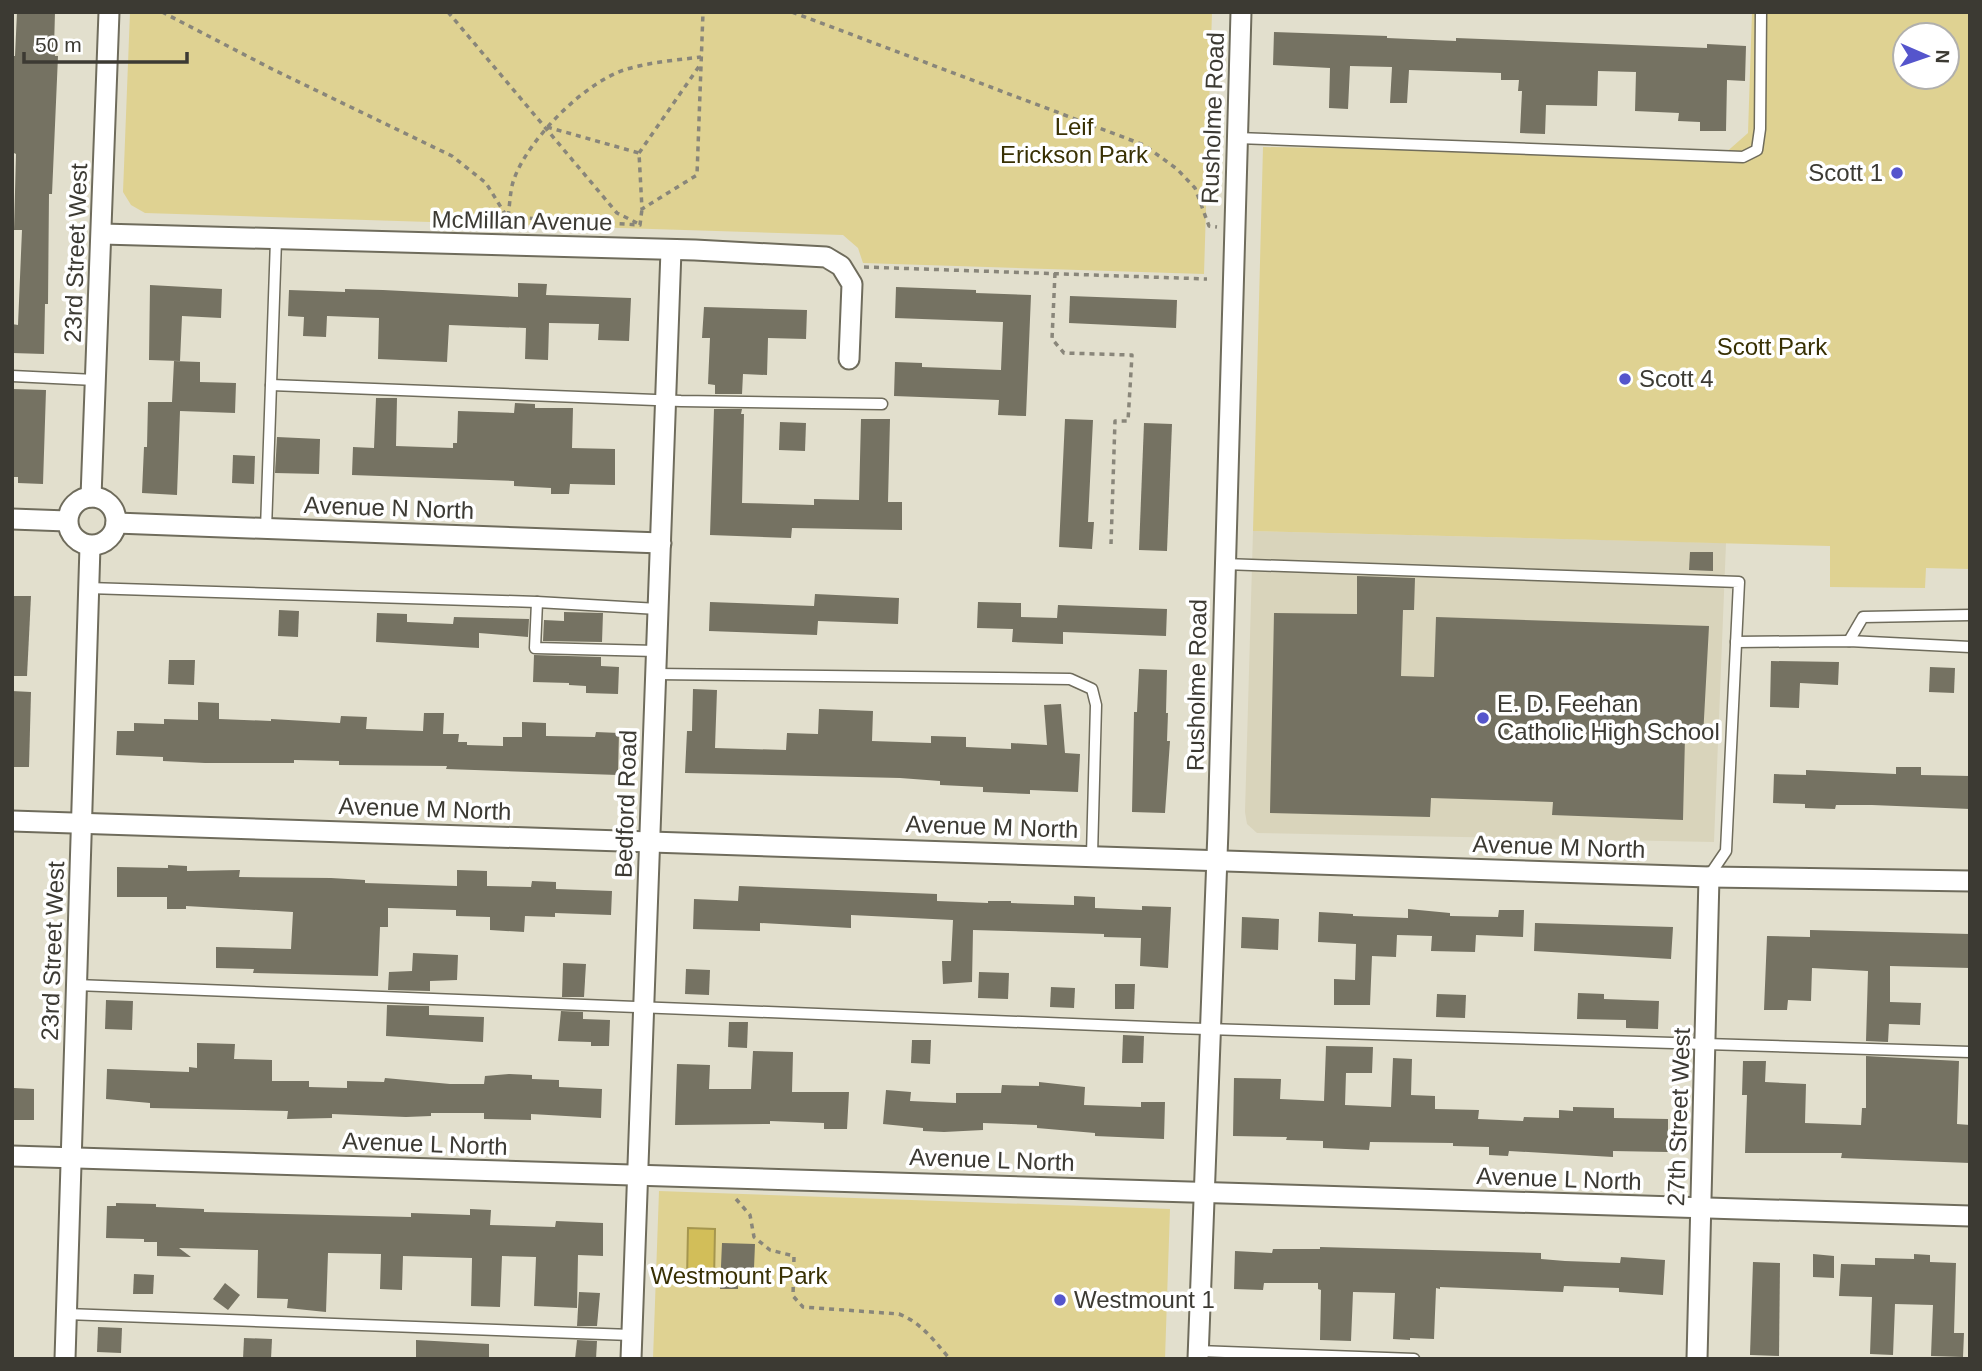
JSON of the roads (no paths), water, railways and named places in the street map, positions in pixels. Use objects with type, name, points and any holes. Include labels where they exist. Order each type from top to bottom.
[{"type":"street","name":"23rd Street West","points":[[91,497],[109,12]]},
{"type":"street","name":"Rusholme Road","points":[[1198,1355],[1217,859],[1241,12]]},
{"type":"street","name":"McMillan Avenue","points":[[102,234],[803,254],[826,257],[841,266],[852,284],[849,359]]},
{"type":"street","name":"Bedford Road","points":[[631,1359],[641,1006],[651,841],[671,250]]},
{"type":"street","points":[[91,497],[109,503],[116,523],[108,539],[90,546],[75,539],[67,521],[71,508],[76,503],[91,497]]},
{"type":"street","points":[[12,519],[67,521]]},
{"type":"street","name":"Avenue N North","points":[[116,523],[660,543]]},
{"type":"street","name":"23rd Street West","points":[[65,1359],[90,546]]},
{"type":"street","name":"Avenue M North","points":[[12,821],[1709,877],[1970,881]]},
{"type":"street","name":"27th Street West","points":[[1697,1359],[1709,877]]},
{"type":"street","name":"Avenue L North","points":[[12,1156],[1970,1216]]},
{"type":"lane","points":[[1236,138],[1743,157],[1757,150],[1760,129],[1761,12]]},
{"type":"lane","points":[[266,529],[276,240]]},
{"type":"lane","points":[[12,376],[96,380]]},
{"type":"lane","points":[[271,384],[666,400],[882,404]]},
{"type":"lane","points":[[1224,564],[1739,582],[1726,851],[1709,877]]},
{"type":"lane","points":[[88,588],[537,602],[658,609]]},
{"type":"lane","points":[[537,602],[536,648],[656,651]]},
{"type":"lane","points":[[1849,641],[1863,617],[1970,615]]},
{"type":"lane","points":[[1736,642],[1849,641],[1970,647]]},
{"type":"lane","points":[[655,674],[1070,679],[1092,689],[1096,705],[1092,855]]},
{"type":"lane","points":[[76,985],[1210,1028],[1970,1052]]},
{"type":"lane","points":[[66,1314],[631,1335]]},
{"type":"lane","points":[[1198,1355],[1414,1359]]},
{"type":"place","name":"Scott 1","points":[[1897,173]]},
{"type":"place","name":"Scott 4","points":[[1625,379]]},
{"type":"place","name":"E. D. Feehan Catholic High School","points":[[1483,718]]},
{"type":"place","name":"Westmount 1","points":[[1060,1300]]},
{"type":"park label","name":"Leif Erickson Park","points":[[1074,141]]},
{"type":"park label","name":"Scott Park","points":[[1772,347]]},
{"type":"park label","name":"Westmount Park","points":[[739,1276]]}]
